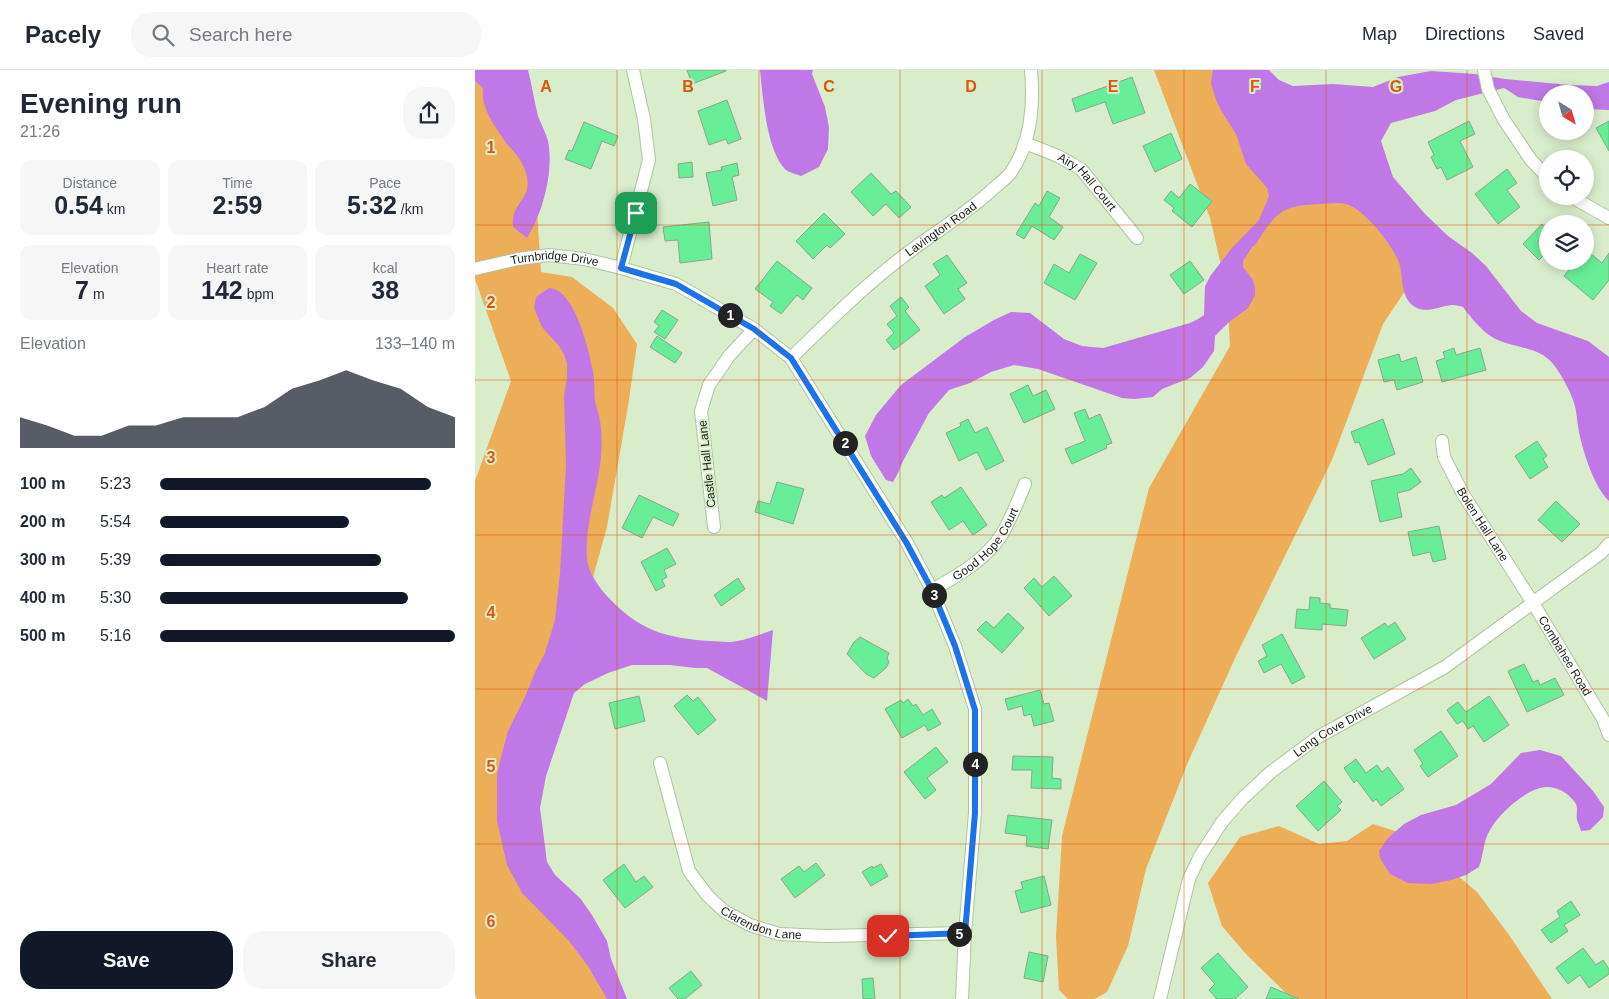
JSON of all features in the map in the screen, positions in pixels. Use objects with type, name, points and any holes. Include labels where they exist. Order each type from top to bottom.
[{"type":"street","points":[[621,268],[649,160],[644,119],[633,70]]},
{"type":"street","name":"Lavington Road","points":[[791,358],[851,300],[912,250],[987,194],[1010,173],[1025,142],[1033,94],[1031,70]]},
{"type":"street","points":[[1484,70],[1487,89],[1504,120],[1531,160],[1539,168]]},
{"type":"street","name":"Airy Hall Court","points":[[1025,142],[1058,156],[1081,169],[1137,238]]},
{"type":"street","points":[[1586,205],[1609,218]]},
{"type":"street","name":"Turnbridge Drive","points":[[475,269],[518,259],[549,255],[584,259],[621,268],[676,284],[754,329],[791,358],[906,542],[932,590],[955,646],[975,710],[975,813],[965,933],[962,999]]},
{"type":"street","name":"Castle Hall Lane","points":[[714,527],[701,410],[709,385],[729,356],[754,329]]},
{"type":"street","name":"Bolen Hall Lane","points":[[1442,441],[1444,457],[1463,494],[1533,603]]},
{"type":"street","name":"Good Hope Court","points":[[932,590],[963,572],[1001,536],[1025,484]]},
{"type":"street","name":"Long Cove Drive","points":[[1160,999],[1189,879],[1200,856],[1218,829],[1243,798],[1271,772],[1317,737],[1445,667],[1601,553],[1609,544]]},
{"type":"street","name":"Combahee Road","points":[[1533,603],[1603,719],[1609,735]]},
{"type":"street","name":"Clarendon Lane","points":[[660,763],[689,871],[707,895],[723,911],[750,925],[779,934],[843,936],[965,933]]},
{"type":"shaded area","points":[[475,70],[533,149],[541,272],[572,277],[613,308],[637,344],[607,527],[568,667],[524,852],[616,999],[477,999],[475,995],[475,481],[511,381],[475,279]]},
{"type":"shaded area","points":[[475,70],[528,70],[538,116],[548,141],[549,165],[546,191],[538,217],[527,238],[513,227],[515,212],[527,191],[528,185],[525,170],[523,164],[502,137],[485,108],[483,88],[475,81]]},
{"type":"shaded area","points":[[760,70],[813,70],[812,74],[825,107],[829,127],[828,149],[819,167],[801,176],[785,169],[773,148],[766,121]]},
{"type":"shaded area","points":[[1154,70],[1259,70],[1421,267],[1383,324],[1332,460],[1236,656],[1188,762],[1146,869],[1128,946],[1107,992],[1095,999],[1068,999],[1059,990],[1056,936],[1062,836],[1149,488],[1230,346],[1227,291],[1210,218]]},
{"type":"shaded area","points":[[1213,70],[1269,70],[1279,80],[1293,86],[1333,84],[1373,87],[1398,77],[1431,71],[1569,85],[1539,85],[1539,101],[1518,97],[1504,88],[1456,100],[1435,111],[1391,123],[1381,141],[1393,177],[1425,214],[1448,236],[1472,253],[1486,266],[1521,311],[1537,323],[1588,341],[1609,357],[1609,501],[1590,469],[1578,429],[1576,409],[1566,384],[1554,365],[1541,354],[1492,337],[1476,324],[1463,307],[1452,305],[1424,310],[1415,307],[1407,299],[1403,288],[1400,266],[1386,240],[1361,213],[1353,207],[1340,203],[1306,205],[1288,209],[1269,225],[1243,261],[1243,267],[1253,280],[1255,288],[1255,295],[1252,301],[1248,308],[1228,323],[1215,336],[1214,351],[1203,367],[1190,378],[1162,389],[1153,397],[1135,399],[1122,398],[1038,369],[1014,365],[991,372],[970,383],[949,390],[929,413],[893,482],[886,480],[871,456],[865,436],[876,415],[901,385],[965,337],[994,320],[1011,312],[1030,313],[1064,339],[1082,346],[1103,348],[1190,323],[1204,315],[1205,286],[1211,275],[1232,248],[1259,220],[1269,196],[1267,188],[1246,164],[1236,134],[1216,100],[1211,83]]},
{"type":"shaded area","points":[[1609,82],[1609,110],[1594,109],[1594,86]]},
{"type":"shaded area","points":[[549,288],[558,291],[573,308],[583,333],[593,371],[595,401],[601,426],[602,447],[587,533],[587,559],[592,575],[598,585],[620,609],[632,618],[655,631],[667,635],[694,640],[731,642],[773,630],[767,701],[707,668],[670,665],[632,665],[608,673],[585,684],[574,693],[546,776],[540,808],[547,862],[555,875],[580,898],[592,915],[607,941],[611,959],[627,999],[607,999],[588,966],[569,941],[522,893],[507,865],[497,821],[497,775],[501,757],[508,731],[545,653],[555,620],[560,573],[566,465],[564,396],[567,364],[559,346],[542,327],[534,308],[536,297]]},
{"type":"shaded area","points":[[1540,750],[1561,756],[1593,791],[1604,807],[1603,817],[1590,830],[1581,831],[1577,820],[1576,804],[1569,796],[1555,788],[1540,788],[1519,799],[1499,818],[1488,834],[1479,867],[1466,875],[1432,884],[1408,883],[1390,874],[1380,858],[1379,851],[1387,839],[1404,824],[1421,815],[1456,805],[1491,784],[1521,753]]},
{"type":"shaded area","points":[[1373,824],[1411,836],[1477,892],[1509,935],[1552,999],[1297,999],[1290,997],[1246,954],[1222,926],[1208,883],[1240,837],[1279,826],[1319,844],[1347,841]]},
{"type":"building","points":[[687,70],[726,70],[726,71],[692,84]]},
{"type":"building","points":[[1132,77],[1145,113],[1113,124],[1105,102],[1076,112],[1072,99]]},
{"type":"building","points":[[727,100],[741,139],[728,144],[726,139],[709,145],[698,111]]},
{"type":"building","points":[[1469,121],[1475,134],[1460,141],[1473,167],[1447,180],[1441,167],[1437,169],[1431,157],[1434,155],[1428,142]]},
{"type":"building","points":[[1609,121],[1609,151],[1596,128]]},
{"type":"building","points":[[584,122],[618,136],[614,146],[602,141],[591,169],[565,159],[569,150],[572,151]]},
{"type":"building","points":[[1171,133],[1182,159],[1155,172],[1143,146]]},
{"type":"building","points":[[692,162],[693,177],[679,178],[678,164]]},
{"type":"building","points":[[737,163],[739,175],[732,177],[737,200],[713,206],[706,173],[722,170],[721,167]]},
{"type":"building","points":[[1507,169],[1517,183],[1507,190],[1520,207],[1498,224],[1475,194]]},
{"type":"building","points":[[871,173],[891,194],[896,191],[911,207],[899,218],[886,204],[873,216],[851,192]]},
{"type":"building","points":[[1190,184],[1212,201],[1192,227],[1172,211],[1174,208],[1164,200],[1171,191],[1179,198]]},
{"type":"building","points":[[1047,191],[1060,198],[1049,217],[1063,227],[1054,240],[1032,226],[1024,239],[1016,234],[1035,203],[1039,206]]},
{"type":"building","points":[[824,213],[845,234],[830,248],[827,245],[813,259],[796,241]]},
{"type":"building","points":[[709,222],[712,259],[680,263],[678,240],[665,241],[663,227]]},
{"type":"building","points":[[1539,227],[1539,241],[1537,243],[1539,245],[1539,260],[1523,244]]},
{"type":"building","points":[[1609,253],[1609,280],[1593,300],[1564,276],[1569,270],[1594,270],[1594,256],[1602,263]]},
{"type":"building","points":[[1080,254],[1097,263],[1075,300],[1044,283],[1054,264],[1069,273]]},
{"type":"building","points":[[947,255],[967,283],[958,289],[965,299],[944,314],[925,286],[940,275],[933,264]]},
{"type":"building","points":[[777,261],[812,288],[803,300],[797,295],[781,314],[770,306],[773,302],[755,289]]},
{"type":"building","points":[[1190,261],[1204,280],[1184,294],[1170,275]]},
{"type":"building","points":[[901,297],[909,307],[905,311],[920,330],[894,350],[886,340],[894,333],[887,324],[897,316],[890,306]]},
{"type":"building","points":[[662,310],[678,320],[665,339],[654,332],[659,326],[654,322]]},
{"type":"building","points":[[657,336],[682,353],[675,363],[650,347]]},
{"type":"building","points":[[1454,348],[1456,355],[1480,348],[1486,370],[1442,382],[1436,361],[1445,358],[1443,352]]},
{"type":"building","points":[[1399,354],[1401,362],[1416,357],[1423,382],[1397,390],[1394,380],[1384,382],[1378,360]]},
{"type":"building","points":[[1028,385],[1033,396],[1046,390],[1055,409],[1024,423],[1010,394]]},
{"type":"building","points":[[1085,409],[1089,419],[1100,414],[1112,443],[1106,445],[1107,448],[1072,464],[1065,449],[1085,441],[1074,413]]},
{"type":"building","points":[[968,419],[975,433],[987,427],[1004,461],[986,470],[977,452],[959,461],[946,433],[961,426],[960,423]]},
{"type":"building","points":[[1383,419],[1395,454],[1368,465],[1359,442],[1355,443],[1351,432]]},
{"type":"building","points":[[1537,441],[1547,456],[1543,459],[1548,467],[1530,479],[1515,456]]},
{"type":"building","points":[[1411,468],[1421,482],[1410,490],[1397,493],[1402,517],[1380,522],[1371,481],[1403,474]]},
{"type":"building","points":[[777,482],[804,489],[793,524],[755,512],[758,501],[770,504]]},
{"type":"building","points":[[961,487],[987,525],[973,535],[963,521],[949,530],[931,502],[942,495],[944,498]]},
{"type":"building","points":[[639,495],[679,514],[673,526],[653,517],[642,538],[622,528]]},
{"type":"building","points":[[1556,501],[1580,524],[1562,542],[1538,520]]},
{"type":"building","points":[[1439,526],[1446,559],[1433,562],[1430,552],[1413,556],[1408,532]]},
{"type":"building","points":[[667,548],[676,564],[664,570],[667,577],[662,580],[665,586],[656,591],[641,562]]},
{"type":"building","points":[[1054,576],[1072,596],[1049,616],[1024,588],[1034,578],[1042,587]]},
{"type":"building","points":[[738,578],[745,589],[721,606],[714,595]]},
{"type":"building","points":[[1310,597],[1320,598],[1320,603],[1330,604],[1330,608],[1348,610],[1346,626],[1322,624],[1322,630],[1295,628],[1297,609],[1309,610]]},
{"type":"building","points":[[1008,613],[1024,628],[1002,653],[977,630],[986,621],[994,628]]},
{"type":"building","points":[[1395,622],[1406,639],[1374,659],[1361,638],[1385,623],[1388,627]]},
{"type":"building","points":[[1282,634],[1305,677],[1292,684],[1281,664],[1264,673],[1258,661],[1267,656],[1262,645]]},
{"type":"building","points":[[860,637],[889,653],[887,658],[889,662],[886,668],[874,678],[866,674],[847,654],[854,642]]},
{"type":"building","points":[[1524,664],[1533,682],[1538,680],[1540,685],[1555,678],[1564,695],[1527,712],[1508,671]]},
{"type":"building","points":[[1040,690],[1044,704],[1049,703],[1054,721],[1034,726],[1031,714],[1024,716],[1022,706],[1008,710],[1005,699]]},
{"type":"building","points":[[687,695],[693,701],[698,697],[716,720],[698,735],[674,706]]},
{"type":"building","points":[[639,696],[645,721],[615,729],[609,703]]},
{"type":"building","points":[[1489,696],[1509,725],[1484,742],[1473,726],[1468,729],[1463,721],[1457,724],[1447,710],[1458,702],[1466,712]]},
{"type":"building","points":[[908,699],[913,706],[916,704],[923,715],[932,709],[941,724],[928,731],[925,725],[902,738],[885,709],[901,700],[903,703]]},
{"type":"building","points":[[1441,731],[1458,756],[1428,777],[1420,766],[1423,764],[1414,750]]},
{"type":"building","points":[[936,747],[948,762],[927,778],[936,790],[925,799],[904,772]]},
{"type":"building","points":[[1013,756],[1053,757],[1052,778],[1061,779],[1061,789],[1031,788],[1032,770],[1012,770]]},
{"type":"building","points":[[1356,759],[1366,773],[1377,765],[1382,772],[1388,767],[1404,789],[1381,806],[1376,799],[1373,802],[1357,780],[1354,783],[1344,768]]},
{"type":"building","points":[[1324,781],[1342,802],[1337,806],[1341,810],[1318,831],[1296,806]]},
{"type":"building","points":[[1008,815],[1052,820],[1048,849],[1026,846],[1027,836],[1005,833]]},
{"type":"building","points":[[816,863],[825,875],[795,898],[781,879],[799,866],[804,872]]},
{"type":"building","points":[[624,864],[636,882],[644,876],[653,887],[625,908],[603,880]]},
{"type":"building","points":[[881,864],[888,876],[871,886],[862,872],[872,866],[873,868]]},
{"type":"building","points":[[1044,876],[1051,905],[1021,913],[1015,891],[1023,889],[1021,882]]},
{"type":"building","points":[[1571,901],[1580,915],[1564,925],[1568,931],[1551,943],[1541,930],[1560,917],[1557,911]]},
{"type":"building","points":[[1583,948],[1596,965],[1603,960],[1609,969],[1609,974],[1589,988],[1580,975],[1568,984],[1556,968]]},
{"type":"building","points":[[1029,952],[1048,956],[1043,982],[1024,978]]},
{"type":"building","points":[[1218,953],[1248,987],[1235,999],[1217,999],[1209,990],[1215,984],[1201,968]]},
{"type":"building","points":[[691,971],[702,985],[685,999],[678,999],[669,988]]},
{"type":"building","points":[[873,978],[875,999],[863,999],[862,979]]},
{"type":"building","points":[[1271,987],[1299,999],[1266,999]]},
{"type":"route","points":[[636,213],[621,268],[676,284],[754,329],[791,358],[906,542],[932,590],[955,646],[975,710],[975,813],[965,933],[888,936]]}]
